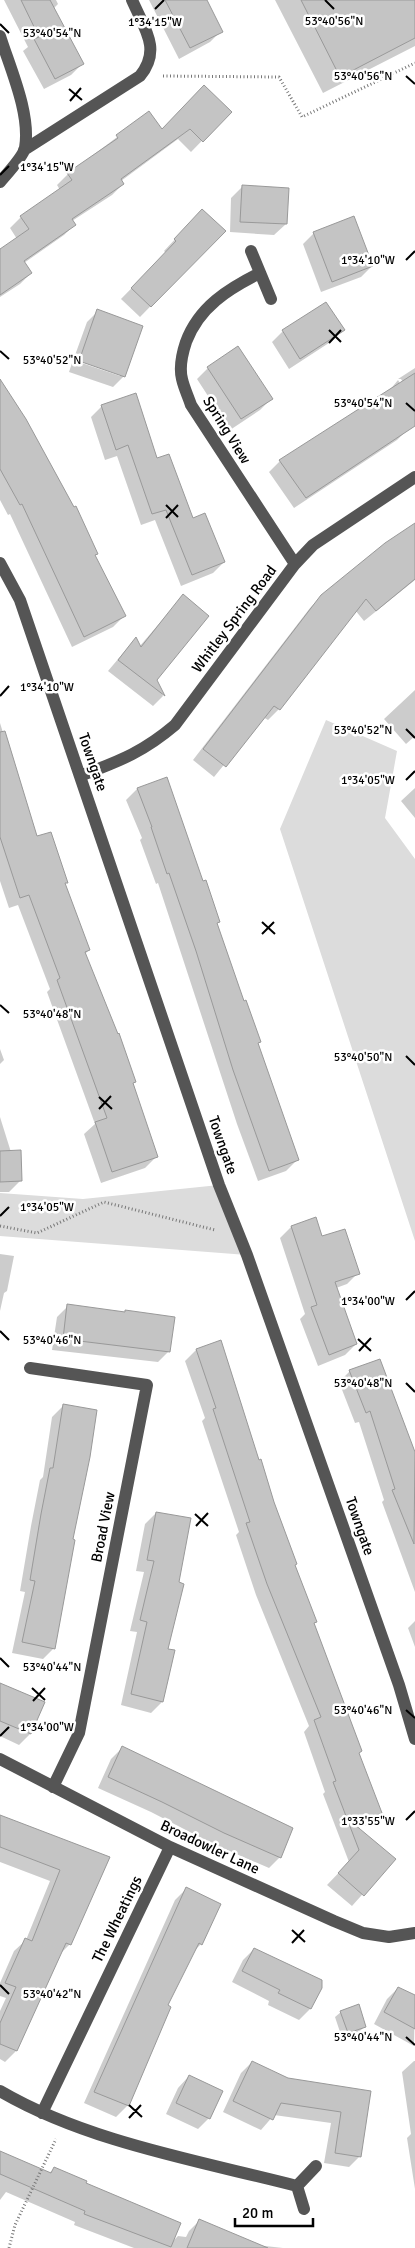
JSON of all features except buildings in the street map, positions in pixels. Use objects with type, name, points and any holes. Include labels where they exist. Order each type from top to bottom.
[{"type":"street","points":[[0,182],[24,150],[140,76],[149,65],[152,53],[149,40],[132,0]]},
{"type":"street","points":[[0,36],[21,102],[25,127],[24,150]]},
{"type":"street","points":[[251,251],[271,299]]},
{"type":"street","name":"Spring View","points":[[260,273],[238,284],[202,312],[190,331],[181,355],[181,378],[191,405],[295,564]]},
{"type":"street","name":"Whitley Spring Road","points":[[80,776],[132,756],[154,743],[175,725],[295,564],[313,544],[415,477]]},
{"type":"street","name":"Towngate","points":[[0,563],[20,600],[219,1184],[240,1236],[399,1685],[415,1739]]},
{"type":"street","name":"Broad View","points":[[30,1368],[147,1385],[79,1734],[53,1787]]},
{"type":"street","name":"Broadowler Lane","points":[[0,1759],[170,1847],[364,1933],[389,1936],[415,1933]]},
{"type":"street","name":"The Wheatings","points":[[42,2113],[170,1847]]},
{"type":"street","points":[[0,2091],[42,2113],[104,2137],[297,2186]]},
{"type":"street","points":[[297,2186],[316,2166]]},
{"type":"street","points":[[297,2186],[304,2209]]},
{"type":"path","points":[[140,76],[279,77],[302,117],[415,63]]},
{"type":"path","points":[[0,1226],[37,1233],[104,1202],[240,1236]]},
{"type":"path","points":[[9,2248],[15,2224],[56,2139],[42,2113]]},
{"type":"shaded area","points":[[326,720],[397,751],[385,818],[415,859],[415,1241],[280,829]]},
{"type":"shaded area","points":[[219,1185],[247,1255],[0,1236],[0,1193],[83,1199]]}]
